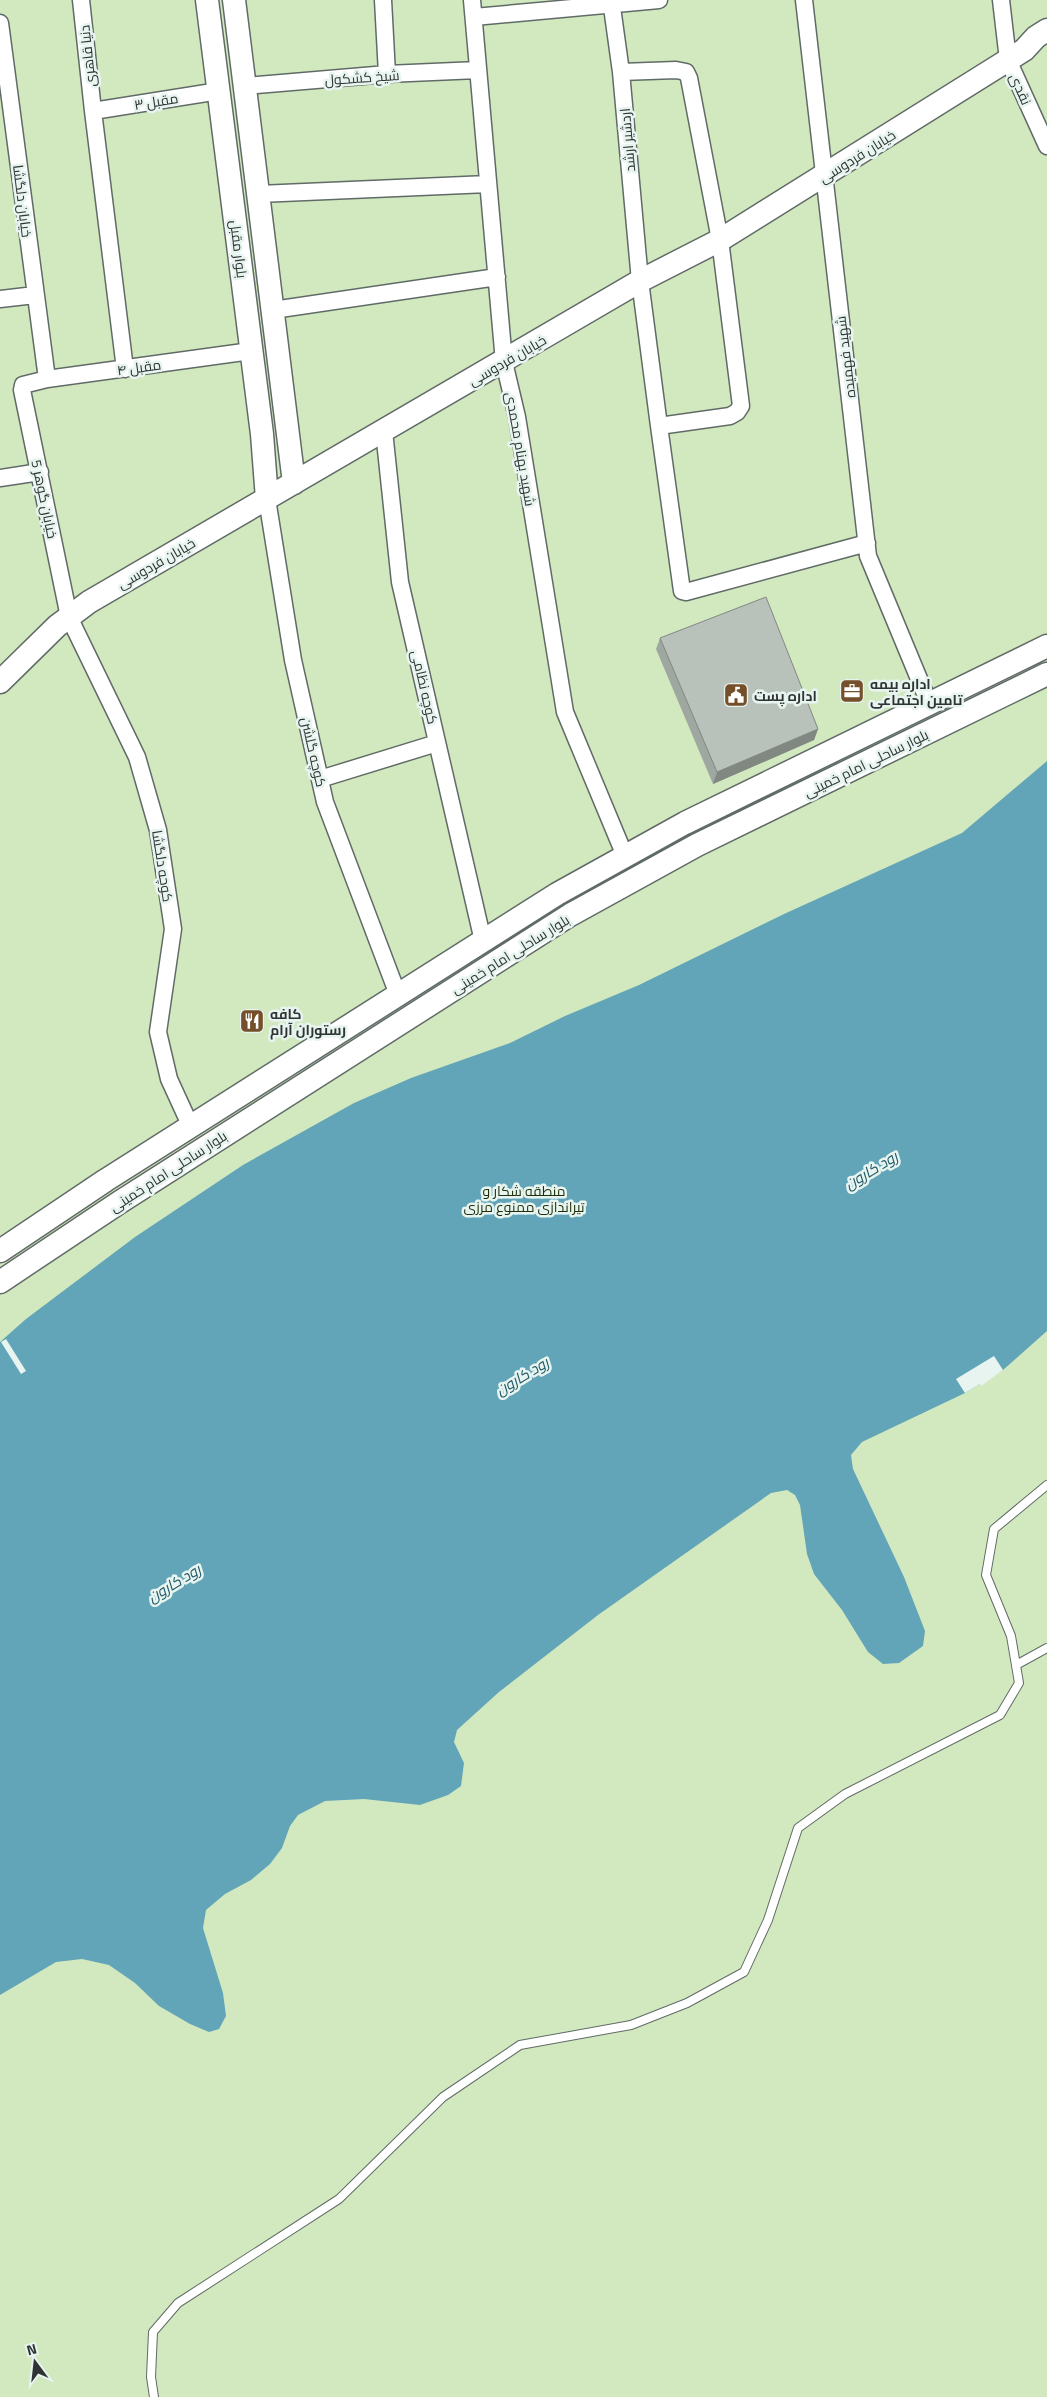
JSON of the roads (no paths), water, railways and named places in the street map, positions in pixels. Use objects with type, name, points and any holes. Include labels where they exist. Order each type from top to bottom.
[{"type":"main road","name":"بلوار مقبل","points":[[207,0],[251,351],[267,498]]},
{"type":"main road","name":"بلوار مقبل","points":[[234,0],[294,483]]},
{"type":"main road","name":"خیابان فردوسی","points":[[0,682],[69,616],[89,602],[504,362],[640,281],[720,240],[1016,55],[1047,30]]},
{"type":"main road","points":[[1016,55],[1047,48]]},
{"type":"main road","name":"بلوار ساحلی امام خمینی","points":[[0,1251],[191,1127],[558,894],[685,823],[1047,646]]},
{"type":"main road","name":"بلوار ساحلی امام خمینی","points":[[0,1282],[120,1202],[570,915],[697,845],[1047,674]]},
{"type":"street","name":"دنیا قاهری","points":[[82,0],[93,111],[126,369]]},
{"type":"street","points":[[383,0],[387,74]]},
{"type":"street","name":"شهید بهنام محمدی","points":[[472,0],[504,362],[516,417],[565,712],[625,856]]},
{"type":"street","points":[[474,17],[611,2],[659,0]]},
{"type":"street","name":"شهید فهمیده","points":[[804,0],[868,556],[929,704]]},
{"type":"street","name":"نقدی","points":[[1001,0],[1016,55],[1047,146]]},
{"type":"street","name":"اردشیر ارشد","points":[[611,2],[621,72],[640,281],[682,591],[686,592],[867,543]]},
{"type":"street","name":"خیابان دلگشا","points":[[0,23],[47,379]]},
{"type":"street","name":"شیخ کشکول","points":[[245,86],[387,74],[478,70]]},
{"type":"street","points":[[621,72],[676,70],[686,72],[689,78],[720,240],[741,406],[737,412],[730,416],[659,426]]},
{"type":"street","name":"مقبل ۳","points":[[93,111],[219,91]]},
{"type":"street","points":[[259,194],[488,184]]},
{"type":"street","points":[[273,310],[497,277]]},
{"type":"street","points":[[0,299],[35,296]]},
{"type":"street","name":"مقبل ۴","points":[[27,383],[251,351]]},
{"type":"street","name":"خیابان گوهر 5","points":[[27,383],[23,386],[22,390],[69,616]]},
{"type":"street","name":"کوچه نظامی","points":[[384,431],[400,582],[483,941]]},
{"type":"street","points":[[0,478],[40,472]]},
{"type":"street","name":"کوچه گلشن","points":[[267,498],[293,660],[325,802],[398,995]]},
{"type":"street","name":"کوچه دلگشا","points":[[69,616],[137,757],[158,830],[173,929],[158,1032],[169,1079],[191,1127]]},
{"type":"street","points":[[320,779],[437,743]]},
{"type":"lane","points":[[154,2397],[151,2377],[153,2332],[178,2303],[339,2199],[443,2097],[520,2044],[630,2025],[687,2003],[744,1972],[768,1920],[798,1828],[845,1794],[1000,1715],[1019,1683],[1011,1636],[986,1574],[994,1529],[1047,1484]]},
{"type":"lane","points":[[1016,1665],[1047,1648]]},
{"type":"water","name":"رود کارون","points":[[1047,761],[1047,1331],[1003,1370],[965,1393],[862,1442],[851,1455],[853,1469],[904,1577],[925,1631],[923,1646],[899,1663],[883,1664],[868,1652],[842,1610],[814,1574],[807,1554],[800,1505],[795,1495],[787,1490],[771,1493],[598,1615],[499,1692],[457,1730],[454,1742],[464,1763],[461,1786],[448,1795],[420,1805],[364,1799],[325,1801],[298,1815],[290,1826],[282,1848],[270,1864],[251,1880],[225,1894],[206,1910],[203,1928],[223,1993],[226,2016],[219,2029],[209,2032],[190,2024],[159,2006],[135,1983],[109,1965],[82,1959],[56,1962],[0,1995],[0,1342],[26,1319],[135,1237],[243,1165],[354,1103],[411,1078],[510,1043],[565,1016],[639,985],[784,914],[962,833]]},
{"type":"place","name":"اداره بیمه تامین اجتماعی","points":[[852,691]]},
{"type":"place","name":"اداره پست","points":[[736,695]]},
{"type":"place","name":"کافه رستوران آرام","points":[[252,1021]]},
{"type":"park label","name":"منطقه شکار و تیراندازی ممنوع مرزی","points":[[524,1198]]}]
